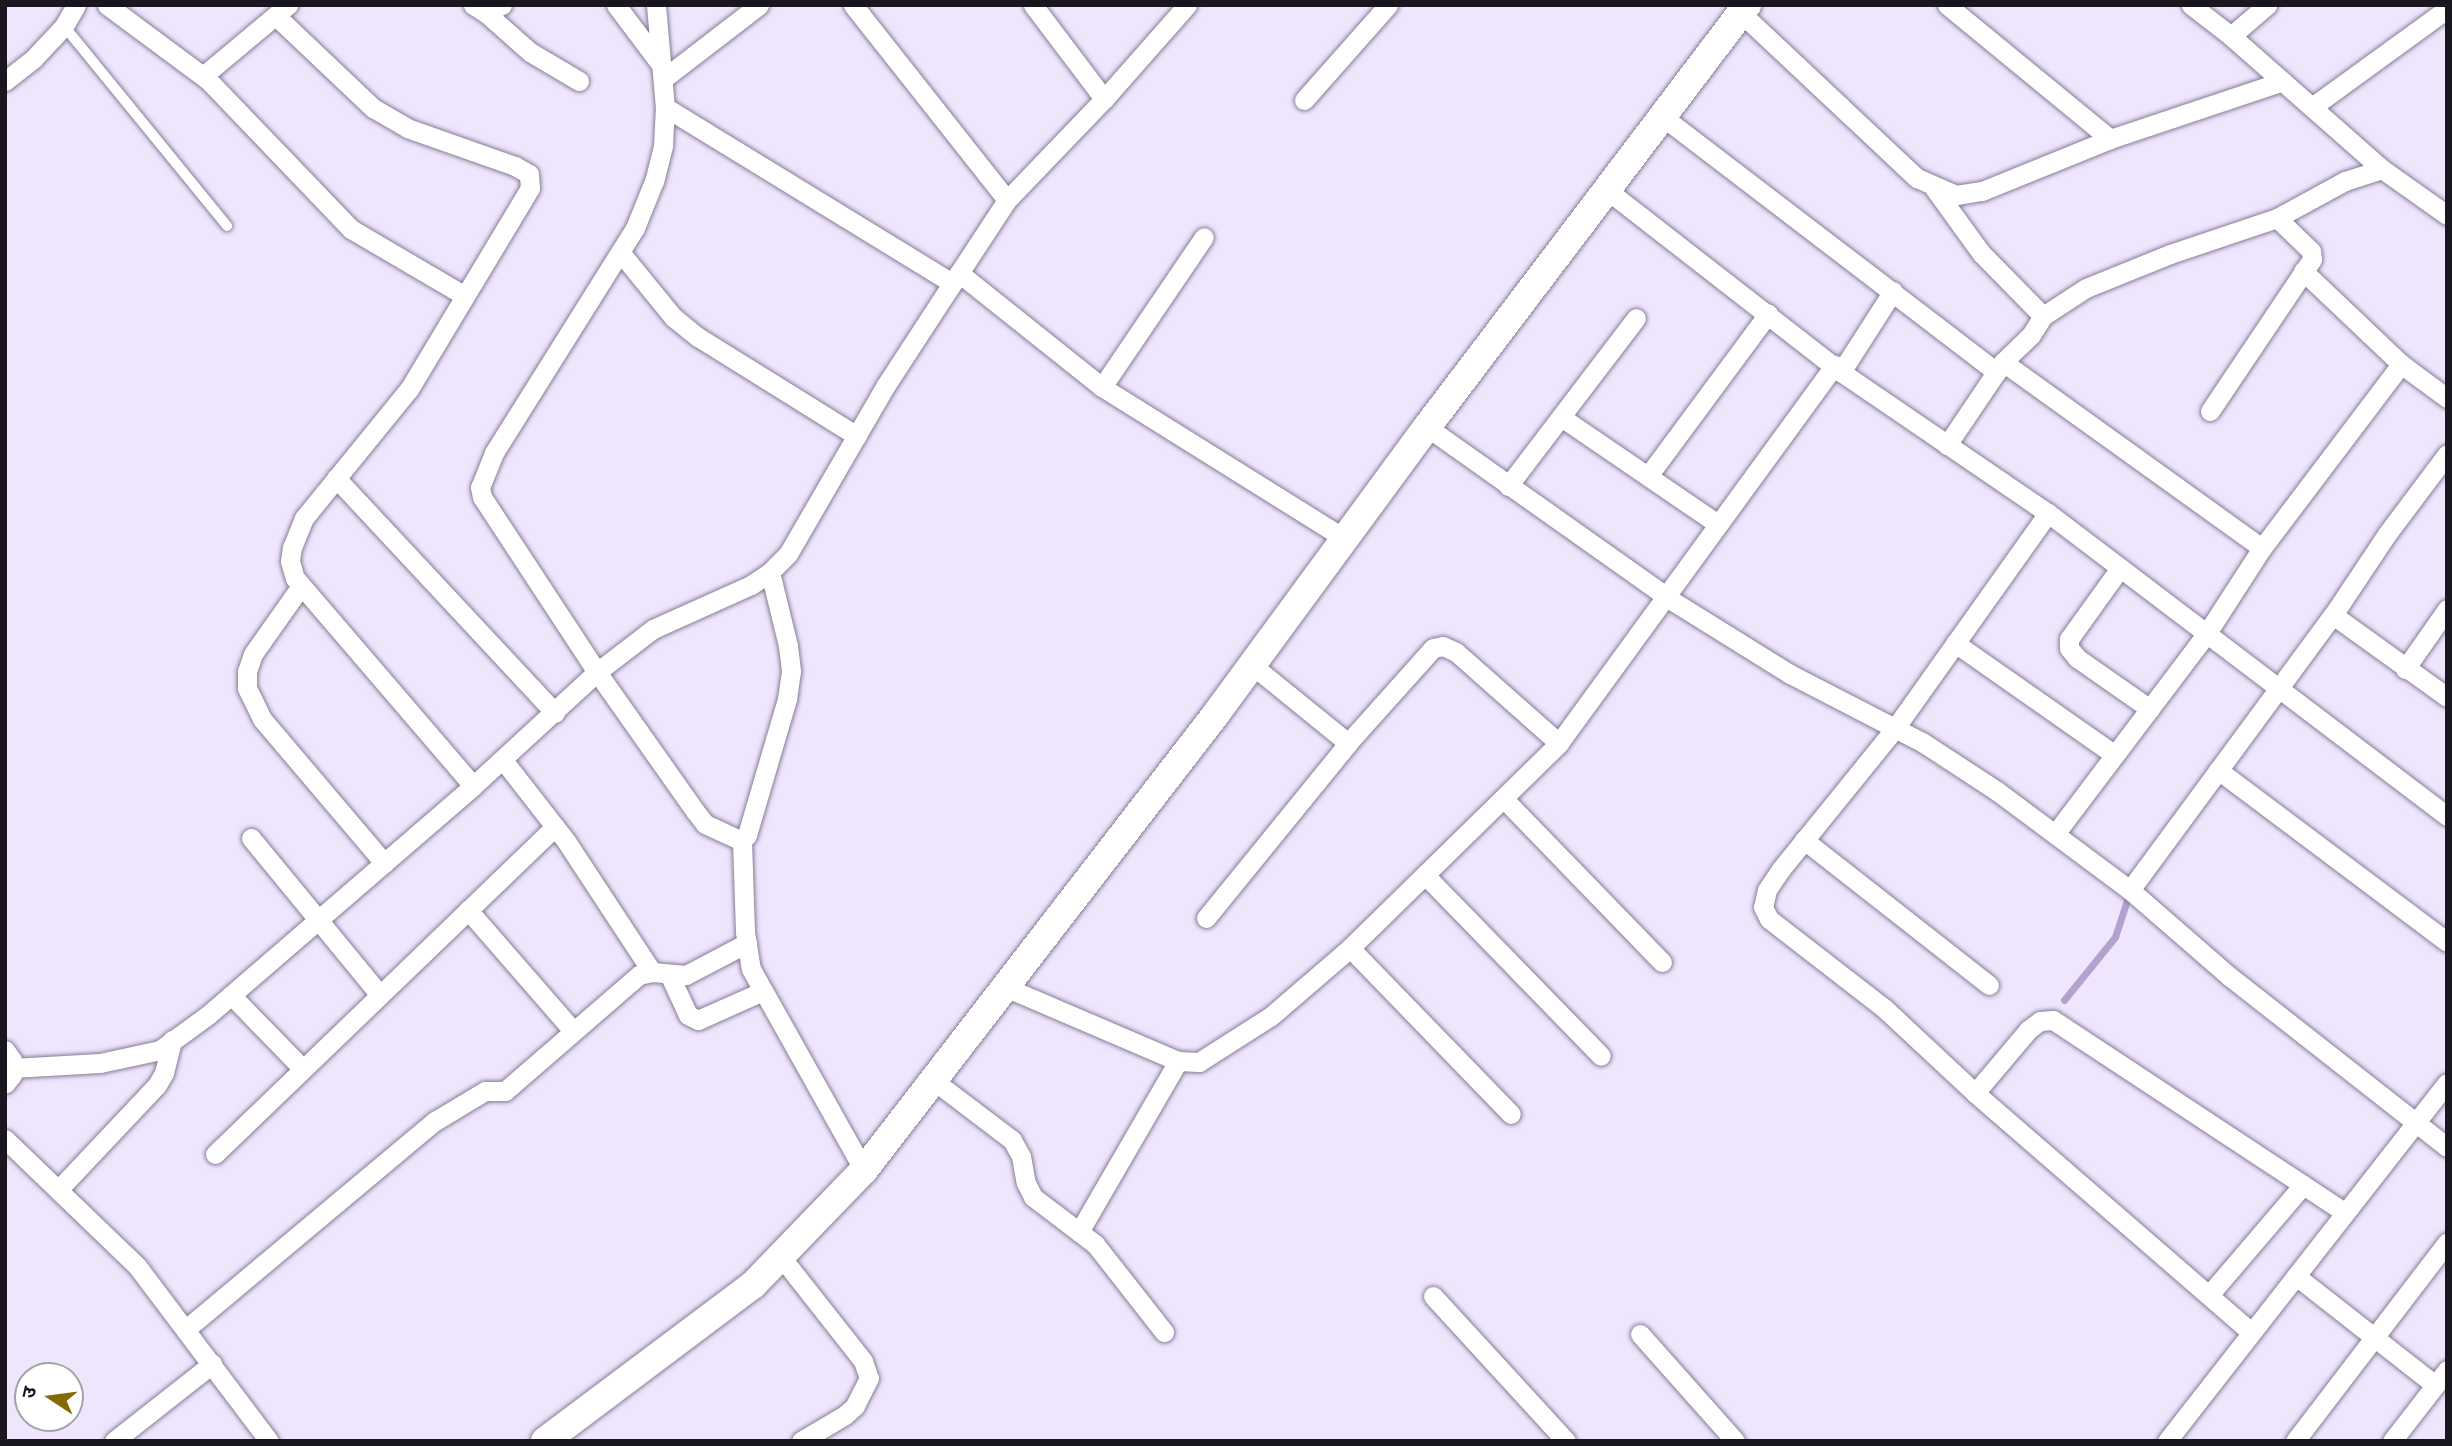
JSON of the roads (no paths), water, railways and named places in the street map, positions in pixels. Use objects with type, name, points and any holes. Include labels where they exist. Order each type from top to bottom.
[{"type":"street","points":[[5,81],[34,58],[64,26],[76,5]]},
{"type":"street","points":[[107,5],[203,76],[351,229],[465,296]]},
{"type":"street","points":[[616,5],[662,72]]},
{"type":"street","points":[[656,5],[665,107],[663,146],[654,181],[635,228],[495,453],[480,487],[482,497],[597,672],[705,824],[742,841]]},
{"type":"street","points":[[662,72],[759,5]]},
{"type":"street","points":[[853,5],[1007,200]]},
{"type":"street","points":[[1033,5],[1104,99]]},
{"type":"street","points":[[8,1067],[129,1059],[160,1050],[231,995],[384,863],[503,760],[597,672],[653,629],[751,585],[770,572],[788,554],[856,436],[1007,200],[1104,99],[1187,5]]},
{"type":"street","points":[[1304,100],[1388,5]]},
{"type":"street","points":[[1947,5],[2110,139]]},
{"type":"street","points":[[2191,5],[2231,36],[2382,169],[2447,215]]},
{"type":"street","points":[[2231,36],[2267,5]]},
{"type":"street","points":[[487,8],[530,52],[579,81]]},
{"type":"street","points":[[545,1441],[753,1285],[782,1258],[864,1170],[1252,665],[1427,427],[1744,9],[1917,178],[1934,188],[1956,195],[1982,191],[2110,139],[2283,81]]},
{"type":"street","points":[[203,76],[282,10],[373,108],[407,128],[515,166],[529,174],[530,188],[409,389],[304,518],[292,547],[290,561],[295,578],[301,586],[473,786]]},
{"type":"street","points":[[2312,107],[2445,13]]},
{"type":"street","points":[[665,107],[956,278],[1102,387],[1344,538]]},
{"type":"street","points":[[1663,117],[1893,291],[2262,548]]},
{"type":"street","points":[[1948,445],[2000,367],[2031,335],[2043,316],[2098,283],[2170,254],[2277,218],[2346,181],[2382,169]]},
{"type":"street","points":[[1934,188],[1981,253],[2043,316]]},
{"type":"street","points":[[1607,190],[1838,368],[2048,513],[2447,816]]},
{"type":"street","points":[[2210,411],[2312,259],[2311,251],[2277,218]]},
{"type":"street","points":[[1102,387],[1204,237]]},
{"type":"street","points":[[620,252],[673,317],[698,337],[856,436]]},
{"type":"street","points":[[2303,271],[2401,364],[2447,398]]},
{"type":"street","points":[[1006,987],[1178,1061],[1199,1062],[1271,1016],[1350,948],[1559,743],[1664,595],[1838,368],[1893,291]]},
{"type":"street","points":[[1648,476],[1768,314]]},
{"type":"street","points":[[1508,486],[1636,318]]},
{"type":"street","points":[[2055,834],[2207,633],[2262,548],[2401,364]]},
{"type":"street","points":[[1561,417],[1718,524]]},
{"type":"street","points":[[1427,427],[1664,595],[1790,674],[1896,727],[1997,791],[2130,890],[2229,976],[2447,1147]]},
{"type":"street","points":[[2130,890],[2333,615],[2387,534],[2447,454]]},
{"type":"street","points":[[336,478],[555,713]]},
{"type":"street","points":[[2048,513],[1896,727],[1767,890],[1763,907],[1769,919],[1885,1009],[1975,1093],[2252,1332]]},
{"type":"street","points":[[2120,568],[2069,639],[2069,648],[2077,657],[2150,709]]},
{"type":"street","points":[[770,572],[788,646],[791,671],[783,711],[747,835],[742,841],[747,943],[751,968],[761,992],[864,1170]]},
{"type":"street","points":[[301,586],[253,654],[247,671],[247,688],[262,719],[384,863]]},
{"type":"street","points":[[2405,669],[2447,609]]},
{"type":"street","points":[[2333,615],[2447,697]]},
{"type":"street","points":[[1955,643],[2115,755]]},
{"type":"street","points":[[1206,918],[1348,743],[1421,658],[1433,648],[1443,646],[1456,652],[1559,743]]},
{"type":"street","points":[[1252,665],[1348,743]]},
{"type":"street","points":[[503,760],[555,827],[688,1015],[698,1020],[761,992]]},
{"type":"street","points":[[2218,770],[2447,942]]},
{"type":"street","points":[[1504,799],[1662,961]]},
{"type":"street","points":[[215,1154],[555,827]]},
{"type":"street","points":[[251,838],[380,995]]},
{"type":"street","points":[[1804,840],[1989,985]]},
{"type":"street","points":[[1425,875],[1601,1056]]},
{"type":"street","points":[[468,911],[573,1031]]},
{"type":"street","points":[[186,1329],[435,1121],[485,1091],[505,1091],[639,975],[686,975],[747,943]]},
{"type":"street","points":[[1350,948],[1511,1114]]},
{"type":"street","points":[[231,995],[303,1069]]},
{"type":"street","points":[[1975,1093],[2028,1030],[2040,1021],[2053,1020],[2344,1212]]},
{"type":"street","points":[[58,1190],[157,1085],[164,1073],[172,1041]]},
{"type":"street","points":[[1079,1232],[1178,1061]]},
{"type":"street","points":[[933,1080],[1012,1140],[1021,1156],[1026,1183],[1034,1197],[1105,1256],[1164,1332]]},
{"type":"street","points":[[2167,1441],[2447,1083]]},
{"type":"street","points":[[5,1139],[137,1266],[269,1441]]},
{"type":"street","points":[[2209,1295],[2303,1185]]},
{"type":"street","points":[[2295,1441],[2447,1242]]},
{"type":"street","points":[[782,1258],[863,1361],[869,1378],[855,1406],[845,1415],[801,1441]]},
{"type":"street","points":[[2296,1276],[2375,1336],[2444,1373],[2392,1441]]},
{"type":"street","points":[[1433,1296],[1566,1441]]},
{"type":"street","points":[[1640,1334],[1735,1441]]},
{"type":"street","points":[[114,1441],[212,1364]]},
{"type":"lane","points":[[64,26],[227,226]]},
{"type":"waterway","points":[[2064,1000],[2115,937],[2130,891]]}]
